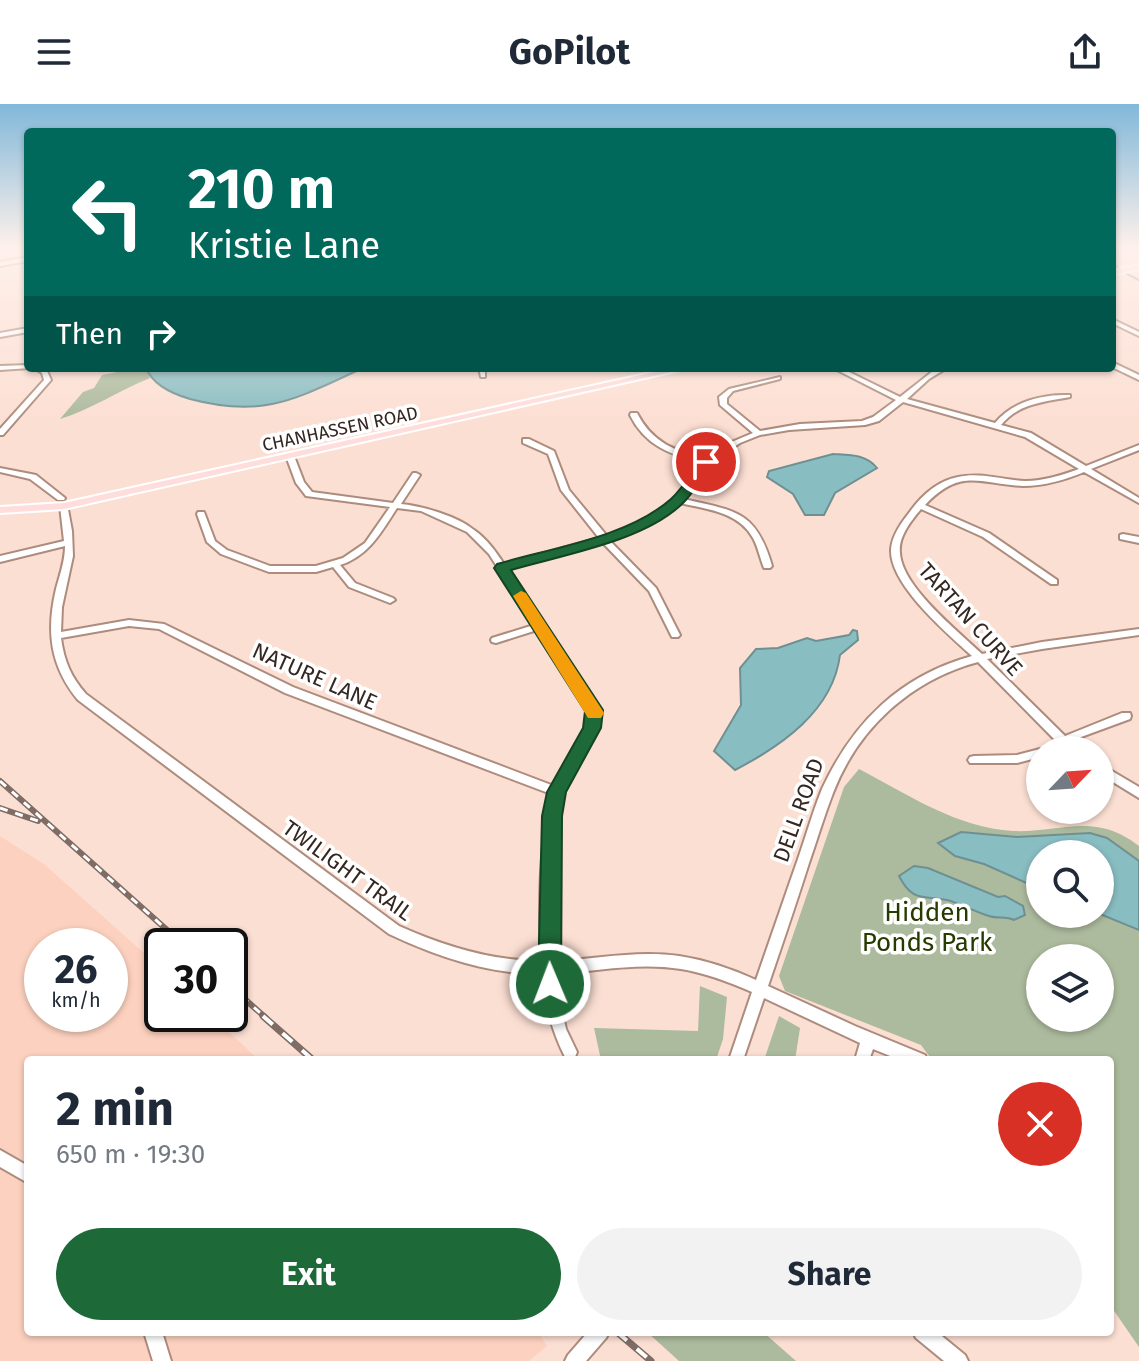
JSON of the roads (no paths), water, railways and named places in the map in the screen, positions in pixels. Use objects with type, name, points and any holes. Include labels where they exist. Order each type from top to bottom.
[{"type":"main road","name":"CHANHASSEN ROAD","points":[[0,510],[63,502],[290,456],[667,372]]},
{"type":"street","points":[[1116,323],[1139,334]]},
{"type":"street","points":[[0,335],[24,331]]},
{"type":"street","points":[[1116,366],[1139,378]]},
{"type":"street","points":[[0,368],[24,367]]},
{"type":"street","points":[[0,433],[48,380],[45,372]]},
{"type":"street","points":[[844,372],[902,400],[997,425],[1045,443],[1139,501]]},
{"type":"street","points":[[502,568],[652,520],[679,500],[706,462],[721,449],[758,433],[805,426],[865,423],[902,400],[935,372]]},
{"type":"street","points":[[758,433],[724,405],[723,397],[731,390],[778,378]]},
{"type":"street","points":[[997,425],[1005,414],[1019,405],[1068,396]]},
{"type":"street","points":[[634,415],[640,430],[658,444],[706,462]]},
{"type":"street","points":[[526,441],[551,453],[565,490],[603,538],[653,590],[675,635]]},
{"type":"street","name":"TARTAN CURVE","points":[[1057,736],[1014,696],[914,591],[898,566],[895,554],[898,533],[935,490],[953,480],[979,478],[1038,483],[1139,447]]},
{"type":"street","points":[[290,456],[300,483],[309,494],[397,504],[441,515],[463,526],[482,541],[594,710],[592,728],[557,792],[550,843],[550,968],[554,1019],[559,1036],[570,1052]]},
{"type":"street","points":[[0,470],[27,474],[63,502]]},
{"type":"street","points":[[201,514],[207,536],[216,548],[256,565],[300,571],[335,564],[368,545],[416,475]]},
{"type":"street","points":[[679,500],[732,514],[752,526],[762,542],[767,566]]},
{"type":"street","name":"TWILIGHT TRAIL","points":[[63,502],[69,557],[59,596],[56,636],[61,671],[82,697],[394,930],[460,957],[496,964],[550,968],[627,960],[678,962],[729,975],[868,1041],[909,1056]]},
{"type":"street","points":[[921,506],[986,535],[1054,582]]},
{"type":"street","points":[[1123,537],[1139,540]]},
{"type":"street","points":[[0,559],[67,543]]},
{"type":"street","points":[[335,564],[352,585],[390,600]]},
{"type":"street","name":"NATURE LANE","points":[[56,636],[129,623],[161,626],[289,690],[557,792]]},
{"type":"street","points":[[496,640],[540,626]]},
{"type":"street","name":"DELL ROAD","points":[[737,1056],[828,790],[854,741],[877,713],[911,686],[950,666],[979,656],[1030,645],[1139,632]]},
{"type":"street","points":[[1087,736],[1126,716]]},
{"type":"street","points":[[974,760],[1026,757]]},
{"type":"street","points":[[1114,777],[1139,793]]},
{"type":"street","points":[[863,1056],[868,1041]]},
{"type":"street","points":[[0,1158],[24,1173]]},
{"type":"street","points":[[154,1336],[162,1361]]},
{"type":"street","points":[[574,1361],[596,1336]]},
{"type":"street","points":[[927,1336],[959,1361]]},
{"type":"water","points":[[354,372],[280,402],[239,407],[190,399],[164,388],[149,374]]},
{"type":"water","points":[[833,454],[862,458],[877,468],[835,493],[824,515],[805,515],[793,494],[767,477],[769,471]]},
{"type":"water","points":[[853,630],[857,631],[858,640],[840,655],[827,693],[816,710],[787,738],[735,770],[714,751],[741,705],[740,668],[756,649],[778,648],[807,638],[816,641],[849,635]]},
{"type":"water","points":[[961,832],[1017,837],[1090,833],[1110,840],[1026,840],[1026,883],[984,864],[955,856],[938,843]]},
{"type":"water","points":[[1114,843],[1139,861],[1139,930],[1114,920]]},
{"type":"water","points":[[914,866],[928,868],[998,897],[1005,896],[1023,906],[1025,915],[1014,920],[992,917],[947,900],[914,894],[899,876]]},
{"type":"railway","points":[[0,781],[165,928]]},
{"type":"railway","points":[[0,808],[38,821]]},
{"type":"railway","points":[[248,1002],[266,1018]]},
{"type":"railway","points":[[263,1016],[308,1056]]},
{"type":"railway","points":[[622,1336],[651,1361]]},
{"type":"park label","name":"Hidden Ponds Park","points":[[927,927]]}]
